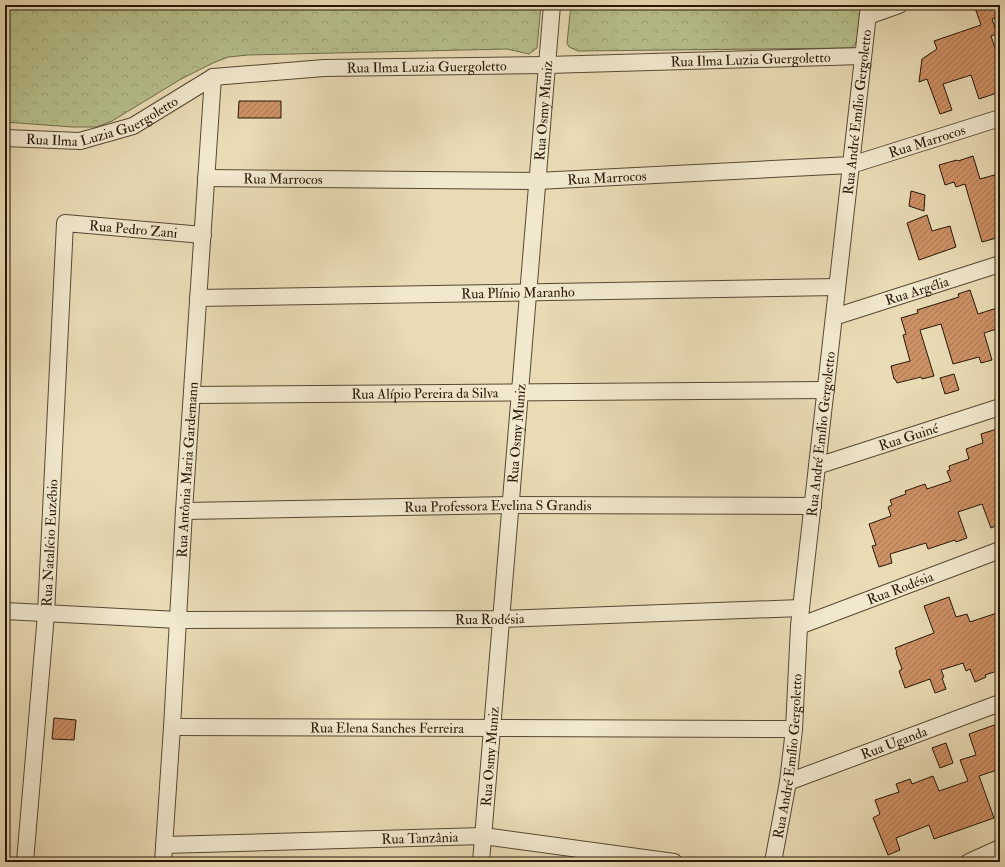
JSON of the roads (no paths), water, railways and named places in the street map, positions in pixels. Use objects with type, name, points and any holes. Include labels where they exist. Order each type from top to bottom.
[{"type":"street","name":"Rua Osmy Muniz","points":[[481,862],[552,5]]},
{"type":"street","points":[[868,10],[899,5]]},
{"type":"street","name":"Rua André Emílio Gergoletto","points":[[773,862],[788,782],[794,729],[799,626],[868,10]]},
{"type":"street","name":"Rua Ilma Luzia Guergoletto","points":[[5,138],[80,140],[133,126],[213,77],[324,68],[547,65],[863,56]]},
{"type":"street","name":"Rua Antônia Maria Gardemann","points":[[163,862],[184,511],[213,77]]},
{"type":"street","name":"Rua Marrocos","points":[[206,178],[537,181],[851,165],[1000,118]]},
{"type":"street","name":"Rua Pedro Zani","points":[[65,224],[203,235]]},
{"type":"street","name":"Rua Natalício Euzébio","points":[[25,862],[46,614],[65,224]]},
{"type":"street","name":"Rua Argélia","points":[[834,317],[1000,264]]},
{"type":"street","name":"Rua Plínio Maranho","points":[[198,298],[837,287]]},
{"type":"street","name":"Rua Alípio Pereira da Silva","points":[[192,395],[826,390]]},
{"type":"street","name":"Rua Guiné","points":[[817,466],[1000,407]]},
{"type":"street","name":"Rua Professora Evelina S Grandis","points":[[184,511],[510,505],[813,506]]},
{"type":"street","name":"Rua Rodésia","points":[[799,626],[1000,550]]},
{"type":"street","name":"Rua Rodésia","points":[[5,611],[178,620],[501,619],[801,608]]},
{"type":"street","name":"Rua Uganda","points":[[788,782],[1000,703]]},
{"type":"street","name":"Rua Elena Sanches Ferreira","points":[[172,727],[794,729]]},
{"type":"street","name":"Rua Tanzânia","points":[[164,845],[483,836],[674,862]]},
{"type":"street","points":[[969,862],[1000,848]]}]
